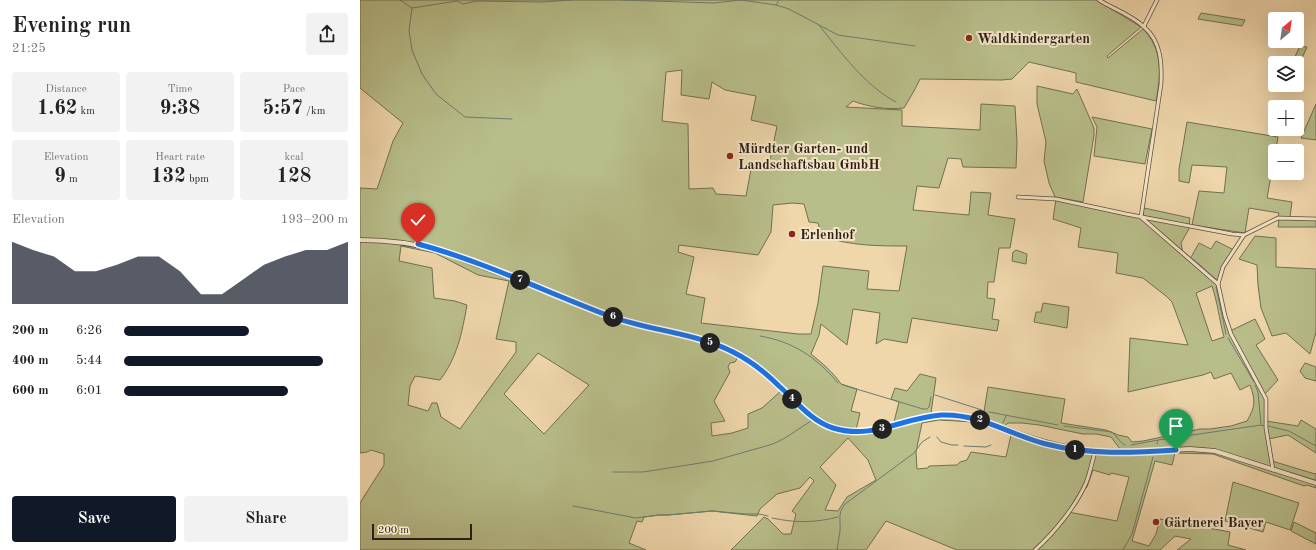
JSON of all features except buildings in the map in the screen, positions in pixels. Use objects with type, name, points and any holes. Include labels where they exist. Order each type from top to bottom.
[{"type":"street","points":[[1099,0],[1144,26],[1150,33],[1160,51],[1162,84],[1141,218]]},
{"type":"street","points":[[1144,26],[1157,0]]},
{"type":"street","points":[[1018,197],[1056,199],[1141,218],[1244,235]]},
{"type":"street","points":[[1141,218],[1218,284]]},
{"type":"street","points":[[1273,470],[1266,428],[1266,399],[1231,334],[1225,316],[1218,284],[1223,267],[1244,235],[1278,218],[1316,219]]},
{"type":"street","points":[[360,240],[400,241],[435,249],[614,317],[698,339],[722,347],[741,356],[761,369],[814,418],[832,427],[851,432],[868,432],[888,428],[917,418],[942,415],[956,416],[983,421],[1033,440],[1057,446],[1095,452],[1127,453],[1204,449],[1226,454],[1316,483]]},
{"type":"street","points":[[1035,550],[1048,537],[1075,503],[1086,483],[1095,452]]},
{"type":"green space","points":[[360,0],[1097,0],[1141,27],[1107,56],[1108,58],[1143,29],[1150,37],[1159,63],[1159,82],[1156,101],[1076,82],[1076,73],[1029,62],[1012,79],[920,79],[904,108],[878,108],[853,101],[846,107],[902,110],[902,126],[980,130],[981,104],[1015,106],[1017,142],[1016,168],[963,167],[961,159],[948,158],[939,188],[917,186],[913,210],[969,215],[971,192],[991,193],[988,215],[1015,219],[1010,248],[999,248],[994,282],[988,282],[987,298],[995,299],[992,319],[999,320],[997,331],[912,318],[907,343],[884,339],[876,344],[880,313],[853,309],[847,345],[821,324],[819,335],[811,354],[831,372],[841,384],[857,389],[851,411],[860,413],[856,430],[873,428],[894,422],[899,402],[891,399],[895,388],[907,391],[920,374],[936,378],[931,413],[957,414],[983,418],[988,387],[1065,399],[1061,423],[1106,430],[1128,437],[1132,442],[1200,429],[1231,426],[1247,421],[1254,404],[1250,385],[1240,390],[1231,373],[1214,379],[1211,372],[1128,392],[1130,338],[1188,345],[1172,302],[1143,278],[1116,273],[1118,253],[1078,247],[1081,228],[1053,219],[1056,199],[1190,227],[1181,243],[1183,253],[1190,259],[1199,243],[1211,249],[1216,241],[1234,250],[1220,277],[1218,290],[1230,331],[1255,319],[1265,339],[1256,345],[1278,380],[1265,394],[1266,421],[1298,426],[1301,420],[1316,429],[1316,453],[1288,435],[1268,439],[1272,461],[1315,474],[1316,473],[1316,488],[1307,485],[1304,486],[1213,454],[1175,453],[1172,465],[1155,461],[1132,541],[1149,546],[1156,534],[1160,519],[1230,532],[1228,545],[1246,550],[1177,550],[1191,539],[1175,536],[1160,550],[957,550],[886,521],[866,550],[731,550],[764,517],[783,534],[791,534],[796,514],[792,511],[814,481],[810,477],[800,488],[777,494],[760,509],[757,516],[712,511],[644,517],[642,522],[637,521],[629,543],[646,550],[360,550],[360,503],[384,465],[384,454],[371,450],[360,453],[360,188],[377,189],[393,141],[403,123],[360,88]],"holes":[[[682,70],[681,95],[709,99],[712,82],[725,90],[756,96],[751,120],[777,126],[768,170],[751,169],[746,196],[716,194],[713,188],[689,189],[688,124],[662,121],[666,72]],[[792,203],[804,204],[809,222],[818,223],[822,236],[854,244],[907,246],[899,291],[867,289],[869,271],[823,266],[818,303],[811,334],[798,334],[701,323],[705,298],[686,294],[694,257],[678,252],[679,245],[758,255],[771,232],[773,205]],[[401,246],[435,253],[478,275],[509,281],[496,339],[516,342],[516,352],[460,429],[441,417],[437,403],[432,403],[428,411],[408,405],[410,386],[415,376],[440,380],[451,363],[461,335],[467,305],[455,301],[434,298],[432,268],[399,261]],[[1212,286],[1224,337],[1212,341],[1196,293]],[[538,353],[589,385],[544,434],[504,394]],[[738,357],[761,372],[781,391],[762,408],[748,414],[748,428],[732,433],[712,436],[711,423],[725,421],[714,401],[730,372],[728,367],[730,363],[735,362]],[[939,420],[974,422],[1011,435],[1006,457],[971,452],[967,460],[960,462],[957,465],[929,466],[928,468],[917,469],[916,452],[922,423]],[[1008,423],[1022,423],[1083,434],[1096,434],[1111,437],[1120,449],[1091,448],[1061,444],[1005,426]],[[848,438],[868,460],[876,480],[847,497],[838,511],[825,510],[836,485],[820,467]],[[1093,470],[1110,475],[1111,473],[1129,477],[1117,521],[1068,512],[1079,495],[1087,487]]]},
{"type":"green space","points":[[1201,13],[1245,20],[1242,26],[1198,19]]},
{"type":"green space","points":[[1307,47],[1303,56],[1295,56],[1299,48]]},
{"type":"green space","points":[[1037,86],[1073,94],[1077,89],[1094,128],[1083,202],[1055,197],[1049,183],[1044,161],[1046,142],[1037,104]]},
{"type":"green space","points":[[1316,104],[1316,140],[1301,138],[1304,136],[1304,131]]},
{"type":"green space","points":[[1092,117],[1152,129],[1145,164],[1094,156],[1097,127]]},
{"type":"green space","points":[[1187,122],[1278,137],[1277,144],[1268,144],[1268,180],[1270,180],[1267,198],[1292,202],[1290,217],[1278,217],[1279,213],[1249,208],[1245,233],[1192,225],[1199,191],[1224,193],[1227,167],[1192,165],[1189,183],[1179,181],[1179,169]]},
{"type":"green space","points":[[1144,208],[1190,218],[1189,225],[1144,216]]},
{"type":"green space","points":[[1279,219],[1316,220],[1316,227],[1278,227]]},
{"type":"green space","points":[[1255,236],[1276,238],[1276,267],[1316,269],[1316,332],[1310,354],[1286,333],[1272,336],[1261,308],[1257,265],[1239,259]]},
{"type":"green space","points":[[1016,250],[1027,254],[1026,264],[1012,261],[1013,252]]},
{"type":"green space","points":[[1043,303],[1069,307],[1067,328],[1034,322],[1036,312],[1041,312]]},
{"type":"green space","points":[[1305,363],[1316,367],[1316,381],[1305,378],[1300,371]]},
{"type":"green space","points":[[1233,482],[1299,503],[1290,530],[1266,522],[1263,532],[1225,521]]},
{"type":"green space","points":[[1294,522],[1316,533],[1316,544],[1291,531]]},
{"type":"waterway","points":[[400,0],[412,8],[457,1],[463,4],[476,1],[541,2],[572,0]]},
{"type":"waterway","points":[[622,0],[714,3],[741,0],[776,5],[789,9],[838,35],[915,46]]},
{"type":"waterway","points":[[776,5],[779,0]]},
{"type":"waterway","points":[[412,8],[409,31],[412,50],[422,74],[436,94],[465,117],[512,119]]},
{"type":"waterway","points":[[818,24],[844,57],[863,77],[884,95],[896,102]]},
{"type":"waterway","points":[[1161,232],[1190,257]]},
{"type":"waterway","points":[[1193,259],[1217,280]]},
{"type":"waterway","points":[[1216,287],[1226,334]]},
{"type":"waterway","points":[[760,336],[783,342],[804,352],[813,358],[838,383]]},
{"type":"waterway","points":[[1228,338],[1254,382]]},
{"type":"waterway","points":[[843,385],[923,409],[927,409],[929,407],[931,397]]},
{"type":"waterway","points":[[1255,385],[1258,392],[1261,424]]},
{"type":"waterway","points":[[935,395],[982,410]]},
{"type":"waterway","points":[[989,412],[1058,425]]},
{"type":"waterway","points":[[1003,423],[1006,416]]},
{"type":"waterway","points":[[613,472],[643,472],[713,461],[773,444],[811,421]]},
{"type":"waterway","points":[[1157,444],[1158,440],[1261,425],[1265,426]]},
{"type":"waterway","points":[[1064,426],[1112,432],[1125,445]]},
{"type":"waterway","points":[[1268,426],[1289,431],[1316,446]]},
{"type":"waterway","points":[[837,550],[840,531],[840,514],[845,504],[914,453],[922,442],[930,437]]},
{"type":"waterway","points":[[937,437],[941,442],[958,445]]},
{"type":"waterway","points":[[1131,445],[1158,440]]},
{"type":"waterway","points":[[964,446],[986,447],[991,445]]},
{"type":"waterway","points":[[1123,550],[1132,534],[1153,457]]},
{"type":"waterway","points":[[573,506],[636,518],[712,511],[768,516]]},
{"type":"waterway","points":[[772,518],[805,522],[838,517]]},
{"type":"place","name":"Waldkindergarten","points":[[969,38]]},
{"type":"place","name":"Mürdter Garten- und Landschaftsbau GmbH","points":[[730,156]]},
{"type":"place","name":"Erlenhof","points":[[792,234]]},
{"type":"place","name":"Gärtnerei Bayer","points":[[1156,522]]},
{"type":"route","points":[[418,244],[500,273],[614,317],[698,339],[722,347],[741,356],[761,369],[814,418],[823,424],[843,431],[868,432],[888,428],[917,418],[942,415],[983,421],[1033,440],[1075,450],[1112,453],[1176,450]]}]
